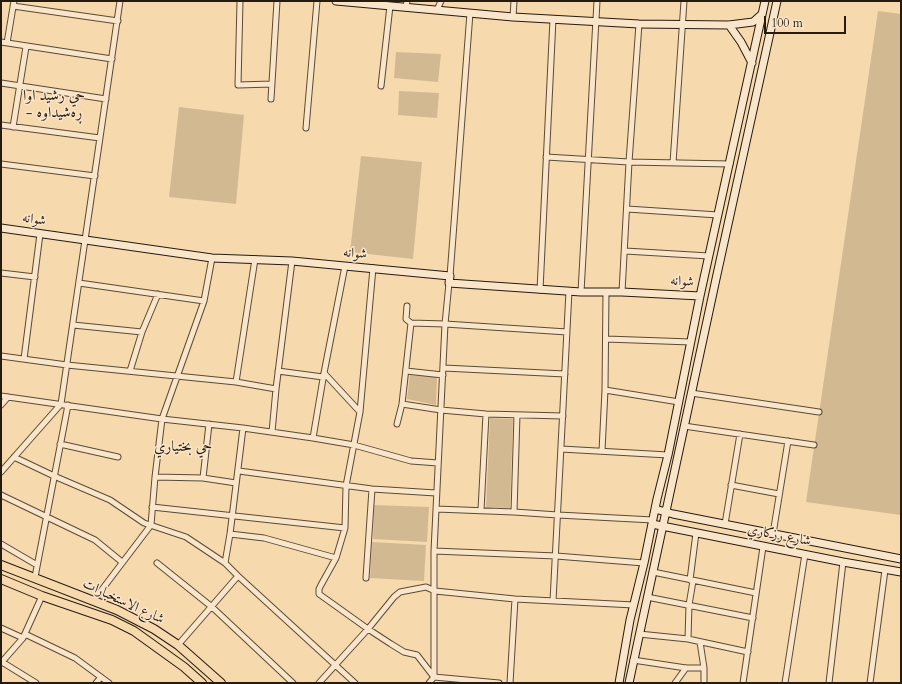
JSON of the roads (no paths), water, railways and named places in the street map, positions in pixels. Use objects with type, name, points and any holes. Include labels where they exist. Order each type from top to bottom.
[{"type":"main road","name":"شارع الاستخبارات","points":[[1,565],[94,600],[154,629],[178,644],[221,683]]},
{"type":"main road","name":"شارع الاستخبارات","points":[[1,579],[42,596],[112,620],[134,631],[184,667],[202,683]]},
{"type":"main road","points":[[112,620],[116,610]]},
{"type":"street","points":[[1,472],[61,404],[120,1]]},
{"type":"street","points":[[240,1],[238,85],[272,84]]},
{"type":"street","points":[[272,99],[277,1]]},
{"type":"street","points":[[306,128],[317,1]]},
{"type":"street","points":[[336,1],[390,6],[406,4],[437,10],[513,17],[639,24],[730,25],[753,22],[763,14]]},
{"type":"street","points":[[437,10],[441,1]]},
{"type":"street","points":[[513,17],[514,1]]},
{"type":"street","points":[[581,292],[597,1]]},
{"type":"street","points":[[673,162],[684,1]]},
{"type":"street","points":[[619,683],[630,620],[668,455],[700,296],[765,1]]},
{"type":"street","points":[[629,683],[777,1]]},
{"type":"street","points":[[112,59],[4,43],[13,4],[118,21]]},
{"type":"street","points":[[381,86],[390,6]]},
{"type":"street","points":[[429,683],[434,677],[434,551],[445,324],[470,13]]},
{"type":"street","points":[[540,290],[553,19]]},
{"type":"street","points":[[622,292],[629,162],[639,24]]},
{"type":"street","points":[[730,25],[752,63]]},
{"type":"street","points":[[13,127],[26,47]]},
{"type":"street","points":[[1,83],[106,99]]},
{"type":"street","points":[[1,124],[13,127],[100,138]]},
{"type":"street","points":[[546,157],[629,162],[730,164]]},
{"type":"street","points":[[1,164],[95,176]]},
{"type":"street","points":[[627,209],[718,215]]},
{"type":"street","name":"شوانە","points":[[1,228],[212,258],[292,261],[373,268],[540,290],[700,296]]},
{"type":"street","points":[[24,359],[40,234]]},
{"type":"street","points":[[625,251],[709,256]]},
{"type":"street","points":[[94,600],[151,525],[162,419],[204,301],[212,258]]},
{"type":"street","points":[[236,382],[255,259]]},
{"type":"street","points":[[272,432],[292,261]]},
{"type":"street","points":[[313,438],[323,375],[345,266]]},
{"type":"street","points":[[373,268],[360,412],[346,486],[344,528],[336,558],[319,589],[320,594],[368,629],[404,652],[417,655],[434,677],[498,683]]},
{"type":"street","points":[[1,273],[35,277]]},
{"type":"street","points":[[79,283],[204,301]]},
{"type":"street","points":[[554,601],[569,292]]},
{"type":"street","points":[[602,451],[605,390],[606,292]]},
{"type":"street","points":[[130,371],[142,332],[158,294]]},
{"type":"street","points":[[407,306],[406,319],[411,323],[567,332]]},
{"type":"street","points":[[397,424],[402,404],[411,323]]},
{"type":"street","points":[[73,325],[142,332]]},
{"type":"street","points":[[606,339],[691,342]]},
{"type":"street","points":[[1,356],[67,365],[236,382],[276,389]]},
{"type":"street","points":[[444,368],[564,374]]},
{"type":"street","points":[[278,371],[323,375],[360,412]]},
{"type":"street","points":[[406,371],[443,375]]},
{"type":"street","points":[[605,390],[679,402]]},
{"type":"street","points":[[691,393],[819,412]]},
{"type":"street","points":[[1,396],[162,419],[313,438],[354,445],[410,461],[438,463]]},
{"type":"street","points":[[1,405],[8,397]]},
{"type":"street","points":[[402,404],[441,410],[486,414],[562,416]]},
{"type":"street","points":[[35,577],[68,405]]},
{"type":"street","points":[[481,510],[486,414]]},
{"type":"street","points":[[514,512],[517,415]]},
{"type":"street","points":[[203,478],[209,424]]},
{"type":"street","points":[[684,426],[814,445]]},
{"type":"street","points":[[225,563],[233,515],[243,428]]},
{"type":"street","points":[[725,524],[740,434]]},
{"type":"street","points":[[773,534],[788,441]]},
{"type":"street","points":[[60,444],[118,457]]},
{"type":"street","points":[[561,449],[668,455]]},
{"type":"street","points":[[14,457],[110,500],[144,523],[186,537],[225,563],[355,683]]},
{"type":"street","points":[[238,471],[372,489],[436,493]]},
{"type":"street","points":[[155,477],[203,478],[236,483]]},
{"type":"street","points":[[731,485],[779,494]]},
{"type":"street","points":[[366,578],[372,489]]},
{"type":"street","points":[[1,495],[95,540],[122,562]]},
{"type":"street","points":[[657,498],[658,503],[662,505],[666,504],[668,500]]},
{"type":"street","points":[[668,500],[670,510],[678,515]]},
{"type":"street","points":[[152,507],[344,528]]},
{"type":"street","points":[[436,509],[481,510],[652,522]]},
{"type":"street","name":"شارع رزكاري","points":[[655,509],[678,515],[901,559]]},
{"type":"street","name":"شارع رزكاري","points":[[652,522],[663,526],[763,547],[901,572]]},
{"type":"street","points":[[658,548],[662,538],[667,533],[685,530]]},
{"type":"street","points":[[688,639],[689,605],[696,533]]},
{"type":"street","points":[[230,534],[264,538],[336,558]]},
{"type":"street","points":[[649,538],[655,534],[658,535],[660,540]]},
{"type":"street","points":[[1,544],[37,564]]},
{"type":"street","points":[[743,683],[763,547]]},
{"type":"street","points":[[434,551],[556,556],[644,563]]},
{"type":"street","points":[[785,683],[805,554]]},
{"type":"street","points":[[829,683],[843,562]]},
{"type":"street","points":[[157,563],[212,607],[293,683]]},
{"type":"street","points":[[870,683],[885,570]]},
{"type":"street","points":[[653,572],[756,593]]},
{"type":"street","points":[[178,644],[238,576]]},
{"type":"street","points":[[319,683],[400,592],[426,587],[435,591],[515,599],[634,605]]},
{"type":"street","points":[[36,683],[1,662],[24,636],[42,596]]},
{"type":"street","points":[[647,598],[753,618]]},
{"type":"street","points":[[510,683],[515,599]]},
{"type":"street","points":[[1,628],[24,636],[75,658],[109,683]]},
{"type":"street","points":[[639,634],[688,639],[748,652]]},
{"type":"street","points":[[700,642],[704,668],[704,683]]},
{"type":"street","points":[[634,660],[686,668],[704,668]]},
{"type":"street","points":[[675,683],[686,668]]},
{"type":"street","points":[[96,683],[102,677]]},
{"type":"district","name":"حي رشيد اوا - ڕەشیداوە","points":[[54,106]]},
{"type":"district","name":"حي بختياري","points":[[183,448]]}]
